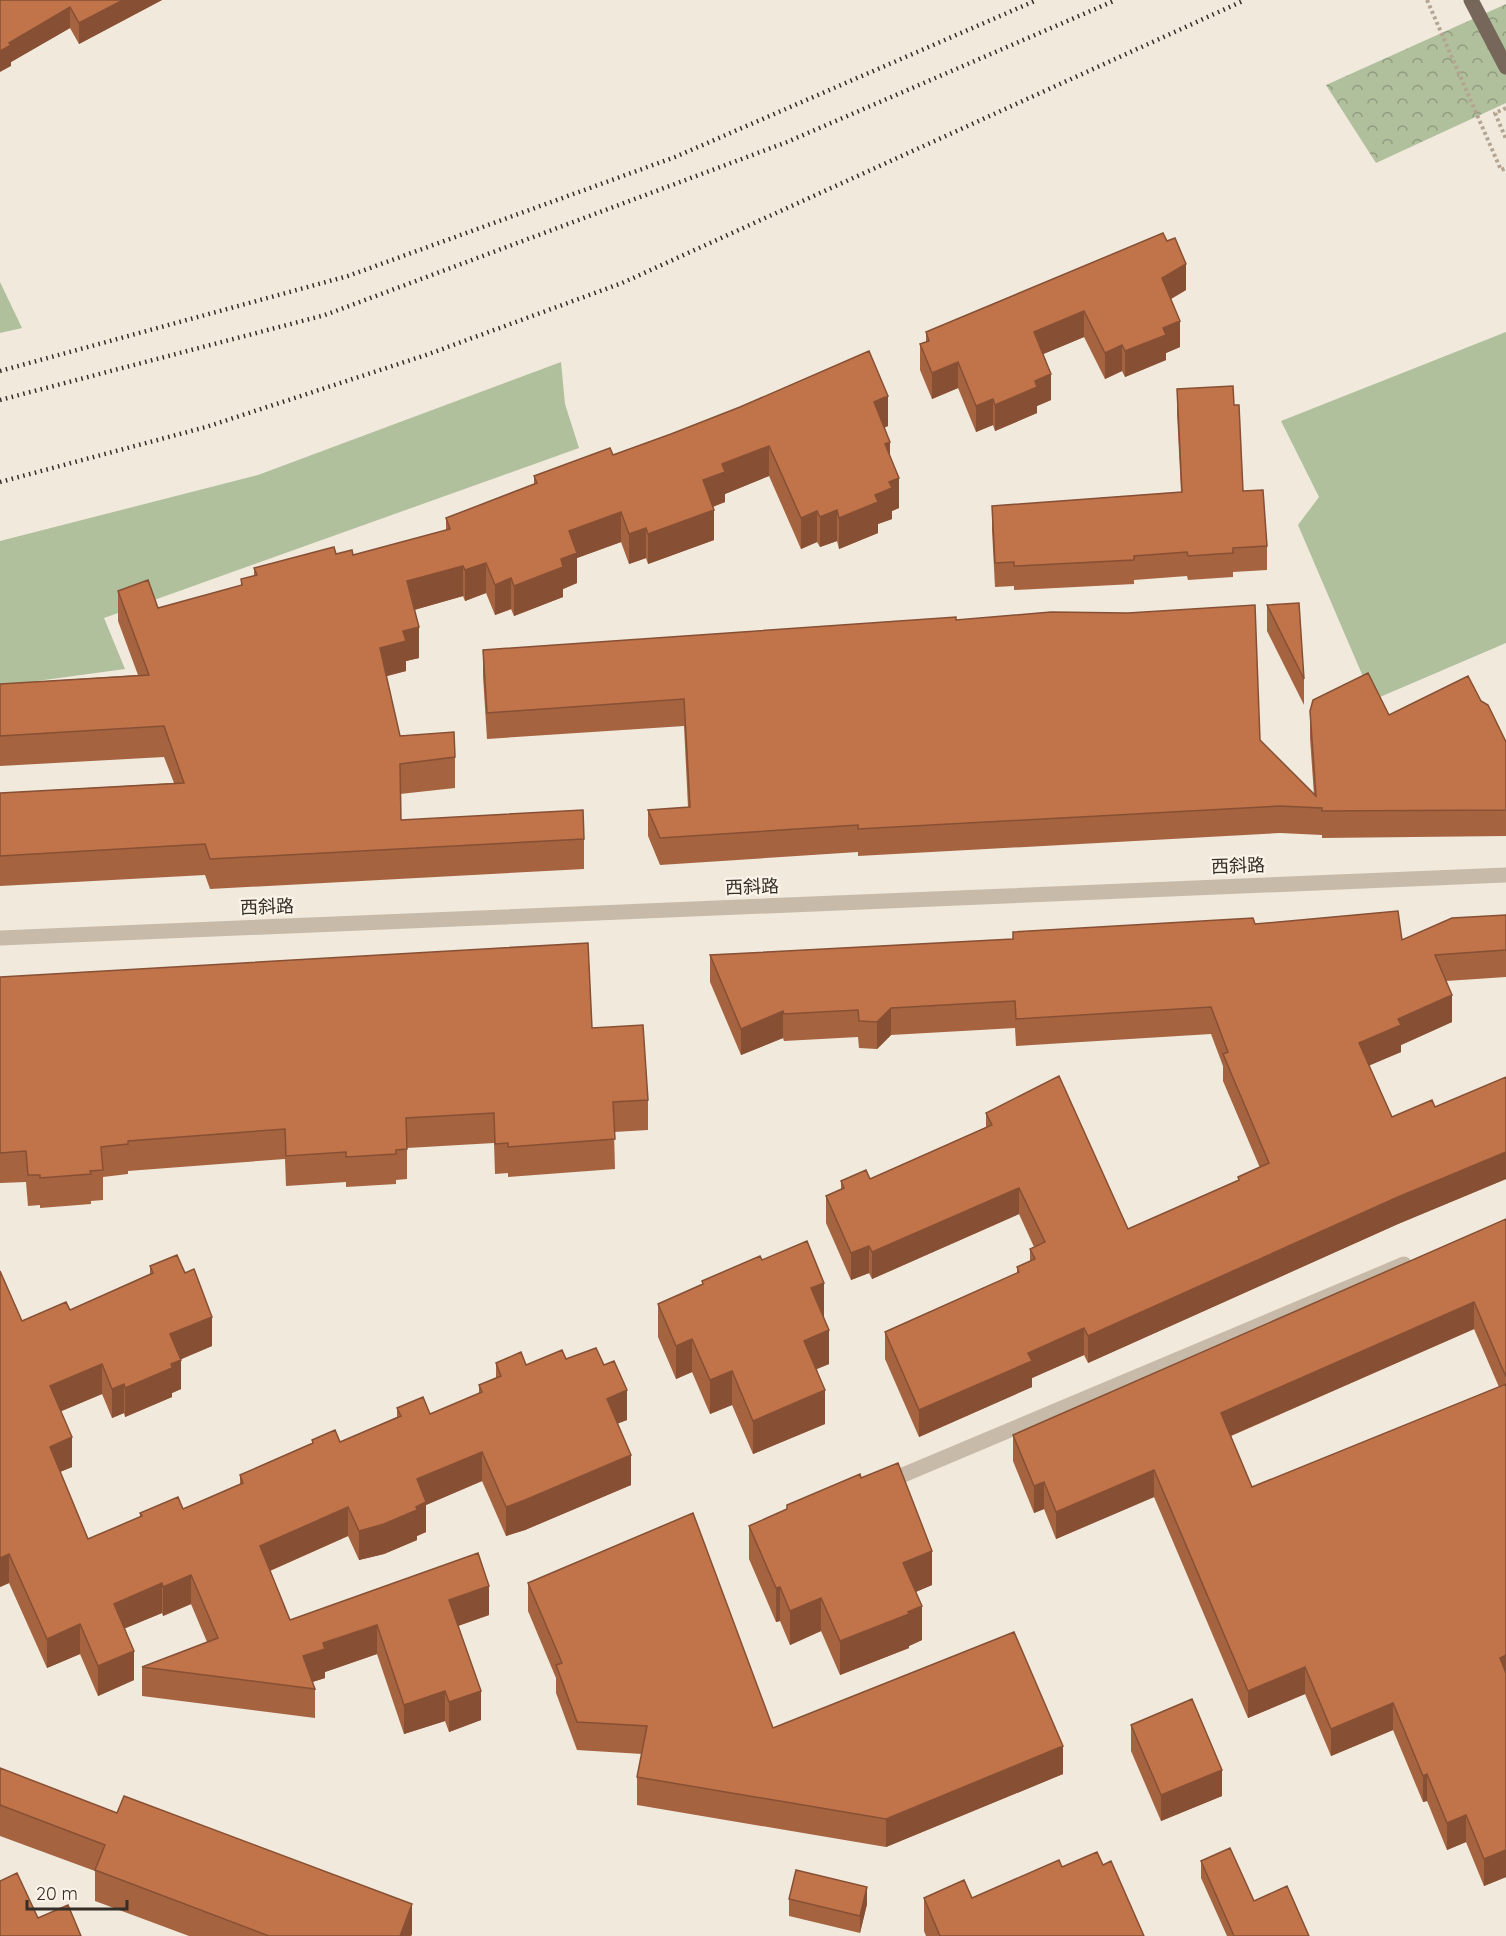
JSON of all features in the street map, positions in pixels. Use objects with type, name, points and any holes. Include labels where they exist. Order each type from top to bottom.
[{"type":"main road","points":[[1471,0],[1506,67]]},
{"type":"street","name":"西斜路","points":[[0,938],[1506,875]]},
{"type":"street","points":[[873,1488],[1419,1257]]},
{"type":"path","points":[[1427,0],[1501,170],[1506,168]]},
{"type":"path","points":[[1506,108],[1495,113],[1506,139]]},
{"type":"green space","points":[[1506,4],[1506,103],[1376,163],[1326,85]]},
{"type":"green space","points":[[0,282],[22,328],[0,333]]},
{"type":"green space","points":[[1506,332],[1506,643],[1373,700],[1298,525],[1319,497],[1281,421]]},
{"type":"green space","points":[[561,362],[565,404],[579,448],[104,618],[125,669],[0,686],[0,541],[258,475]]},
{"type":"building","points":[[0,0],[123,0],[79,23],[70,7],[9,43],[11,45],[0,51]]},
{"type":"building","points":[[1163,233],[1167,241],[1175,238],[1186,264],[1162,278],[1180,321],[1163,328],[1166,335],[1125,351],[1122,345],[1105,353],[1084,311],[1034,332],[1051,374],[1035,381],[1037,387],[995,405],[993,399],[976,406],[958,362],[932,373],[920,344],[929,341],[926,332]]},
{"type":"building","points":[[869,351],[888,396],[874,402],[890,442],[885,444],[899,478],[889,482],[892,488],[875,495],[878,502],[839,518],[837,510],[820,517],[817,511],[801,518],[769,446],[722,464],[725,472],[703,480],[714,510],[648,534],[646,528],[629,534],[621,512],[569,531],[577,553],[561,559],[563,567],[514,586],[511,578],[495,585],[486,563],[465,570],[463,566],[407,581],[419,627],[403,631],[406,641],[380,648],[400,736],[454,732],[455,757],[400,764],[401,820],[583,810],[584,839],[210,859],[205,844],[0,856],[0,793],[184,783],[164,726],[0,736],[0,684],[149,675],[118,591],[148,580],[158,608],[242,585],[241,579],[257,575],[254,568],[334,547],[336,554],[352,550],[353,555],[450,529],[446,518],[537,483],[534,476],[610,448],[613,455],[671,434]]},
{"type":"building","points":[[1233,386],[1234,405],[1239,405],[1243,491],[1263,490],[1267,546],[1233,548],[1233,553],[1188,556],[1187,552],[1134,556],[1134,560],[1014,566],[1014,562],[995,563],[992,506],[1182,492],[1177,389]]},
{"type":"building","points":[[1299,603],[1304,679],[1267,605]]},
{"type":"building","points":[[1255,605],[1260,740],[1316,796],[1310,711],[1313,700],[1368,673],[1389,715],[1468,676],[1481,701],[1488,705],[1506,742],[1506,810],[1322,811],[1322,808],[1280,806],[858,829],[858,825],[660,838],[648,810],[690,807],[684,699],[487,713],[483,650],[956,617],[956,620],[1051,612],[1128,613]]},
{"type":"building","points":[[1398,911],[1402,940],[1452,918],[1506,915],[1506,950],[1435,955],[1452,995],[1398,1019],[1401,1025],[1359,1043],[1392,1117],[1432,1100],[1435,1107],[1506,1077],[1506,1152],[1398,1197],[1088,1336],[1084,1328],[1028,1353],[1032,1361],[919,1410],[885,1332],[1019,1272],[1017,1267],[1035,1259],[1030,1249],[1045,1242],[1019,1188],[872,1252],[869,1246],[851,1253],[826,1196],[844,1188],[841,1181],[866,1170],[870,1179],[992,1125],[986,1113],[1059,1076],[1128,1229],[1239,1180],[1238,1177],[1269,1163],[1223,1054],[1228,1052],[1211,1007],[1016,1019],[1015,1001],[891,1008],[877,1022],[859,1021],[858,1010],[784,1014],[783,1011],[741,1029],[710,955],[1013,939],[1013,932],[1253,918],[1255,924]]},
{"type":"building","points":[[588,943],[592,1028],[643,1025],[648,1100],[613,1102],[615,1139],[508,1147],[508,1143],[495,1144],[494,1113],[406,1118],[407,1149],[396,1150],[396,1154],[346,1157],[346,1152],[286,1156],[285,1129],[128,1141],[128,1144],[101,1147],[103,1170],[90,1171],[91,1174],[40,1178],[40,1175],[28,1175],[26,1151],[0,1153],[0,977]]},
{"type":"building","points":[[1506,1219],[1506,1377],[1474,1302],[1221,1413],[1252,1487],[1506,1384],[1506,1655],[1500,1658],[1506,1673],[1506,1850],[1484,1859],[1466,1815],[1447,1823],[1427,1774],[1423,1776],[1393,1703],[1331,1729],[1305,1667],[1248,1691],[1154,1470],[1056,1512],[1044,1482],[1034,1486],[1013,1435]]},
{"type":"building","points":[[807,1241],[824,1283],[811,1288],[829,1330],[804,1341],[825,1390],[753,1421],[732,1371],[710,1380],[692,1339],[676,1346],[658,1304],[703,1284],[702,1281],[760,1256],[762,1260]]},
{"type":"building","points":[[177,1255],[185,1273],[194,1269],[212,1317],[170,1334],[181,1360],[171,1364],[172,1368],[125,1388],[124,1384],[112,1389],[102,1364],[50,1386],[72,1437],[50,1447],[88,1539],[142,1516],[140,1513],[178,1497],[183,1509],[243,1483],[240,1475],[313,1443],[312,1440],[335,1430],[340,1442],[401,1416],[397,1408],[423,1397],[430,1414],[482,1392],[479,1385],[501,1376],[496,1363],[521,1352],[526,1365],[562,1350],[566,1359],[596,1348],[604,1365],[614,1361],[627,1390],[607,1399],[631,1455],[506,1507],[482,1452],[417,1479],[426,1502],[416,1507],[417,1510],[384,1524],[359,1531],[348,1507],[260,1546],[290,1620],[478,1553],[489,1586],[449,1600],[481,1691],[449,1702],[445,1691],[404,1705],[377,1625],[323,1643],[325,1649],[303,1656],[315,1689],[142,1667],[218,1638],[191,1575],[163,1587],[162,1583],[114,1604],[134,1651],[98,1666],[80,1624],[47,1639],[9,1554],[0,1558],[0,1271],[22,1321],[66,1302],[70,1310],[153,1273],[150,1266]]},
{"type":"building","points":[[898,1463],[932,1551],[903,1563],[922,1606],[908,1612],[909,1614],[840,1641],[821,1598],[790,1611],[780,1587],[776,1588],[749,1526],[787,1509],[787,1505],[860,1474],[861,1478]]},
{"type":"building","points":[[693,1513],[773,1728],[1014,1632],[1063,1746],[886,1819],[637,1777],[647,1726],[577,1722],[556,1665],[562,1663],[528,1583]]},
{"type":"building","points":[[1192,1699],[1222,1770],[1161,1795],[1131,1725]]},
{"type":"building","points":[[0,1768],[117,1813],[124,1796],[412,1904],[400,1936],[269,1936],[95,1870],[105,1845],[0,1805]]},
{"type":"building","points":[[1230,1848],[1254,1901],[1287,1886],[1309,1936],[1234,1936],[1201,1861]]},
{"type":"building","points":[[1097,1852],[1103,1865],[1111,1861],[1144,1936],[940,1936],[924,1898],[964,1880],[972,1898],[1059,1860],[1062,1867]]},
{"type":"building","points":[[796,1870],[867,1887],[860,1916],[789,1899]]},
{"type":"building","points":[[17,1873],[38,1918],[68,1905],[81,1936],[0,1936],[0,1881]]},
{"type":"railway","points":[[0,371],[348,276],[675,157],[1037,0]]},
{"type":"railway","points":[[0,400],[325,315],[787,142],[1116,0]]},
{"type":"railway","points":[[0,482],[206,427],[426,355],[622,283],[1245,0]]}]
